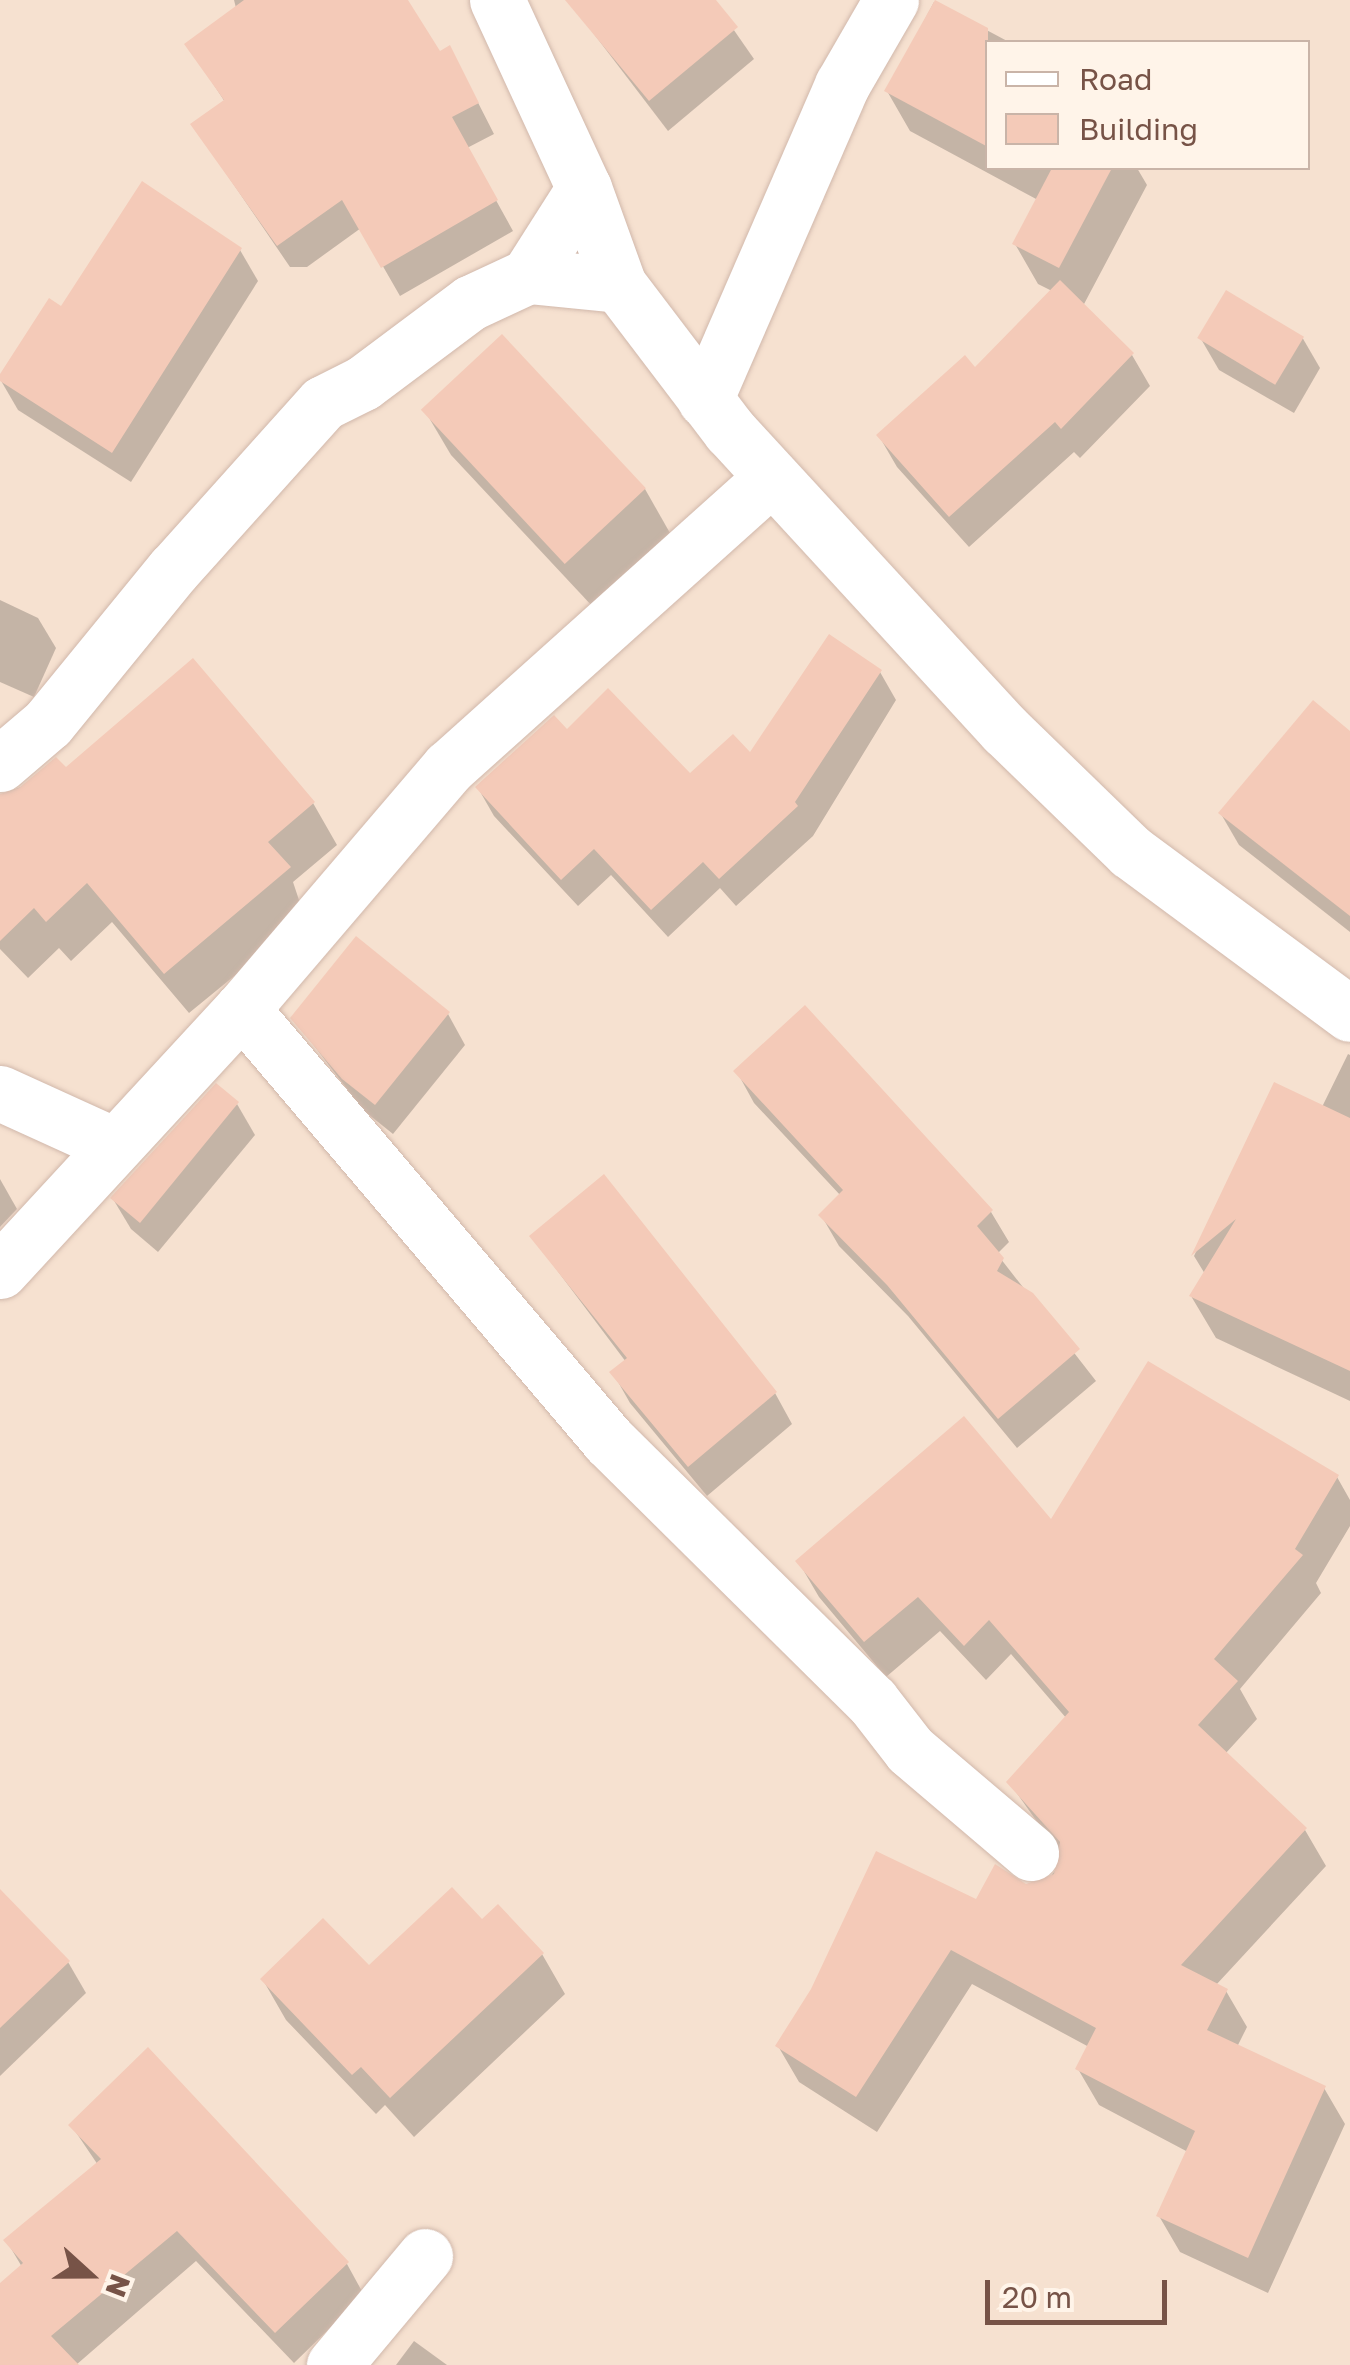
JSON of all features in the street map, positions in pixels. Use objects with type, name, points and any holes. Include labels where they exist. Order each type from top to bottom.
[{"type":"street","points":[[497,0],[584,188],[618,285],[783,500],[1005,730],[1131,852],[1350,1014]]},
{"type":"street","points":[[717,415],[842,85],[891,0]]},
{"type":"street","points":[[528,276],[584,188]]},
{"type":"street","points":[[0,764],[48,723],[173,570],[323,403],[363,383],[470,303],[528,276],[618,285]]},
{"type":"street","points":[[0,1270],[242,1009],[448,767],[783,500]]},
{"type":"street","points":[[242,1009],[609,1441],[872,1701],[910,1750],[1031,1853]]},
{"type":"street","points":[[0,1093],[114,1145]]},
{"type":"street","points":[[334,2365],[426,2256]]},
{"type":"shaded area","points":[[0,0],[1350,0],[1350,2365],[0,2365]]},
{"type":"building","points":[[244,0],[408,0],[440,51],[450,45],[479,103],[452,117],[498,200],[381,268],[342,200],[277,246],[190,124],[224,100],[184,44]]},
{"type":"building","points":[[565,0],[716,0],[738,27],[649,101]]},
{"type":"building","points":[[935,0],[988,28],[985,145],[884,91]]},
{"type":"building","points":[[1051,170],[1111,170],[1059,268],[1012,244]]},
{"type":"building","points":[[142,181],[242,248],[112,453],[0,381],[0,374],[49,298],[61,306]]},
{"type":"building","points":[[1060,280],[1134,353],[1061,429],[1055,422],[949,517],[876,435],[965,355],[975,367]]},
{"type":"building","points":[[1226,290],[1304,337],[1275,385],[1197,338]]},
{"type":"building","points":[[502,334],[646,488],[565,564],[421,410]]},
{"type":"building","points":[[829,634],[882,670],[795,802],[798,806],[719,879],[703,862],[651,910],[594,849],[561,880],[475,787],[554,715],[567,729],[608,688],[690,773],[733,734],[750,752]]},
{"type":"building","points":[[193,658],[315,802],[268,842],[291,867],[164,974],[87,883],[46,922],[34,908],[0,941],[0,794],[19,788],[56,757],[66,767]]},
{"type":"building","points":[[1313,700],[1350,731],[1350,916],[1218,813]]},
{"type":"building","points":[[356,936],[450,1012],[375,1105],[342,1079],[290,1018]]},
{"type":"building","points":[[805,1005],[993,1210],[977,1226],[1004,1258],[997,1271],[1033,1293],[1080,1349],[998,1419],[887,1285],[818,1215],[843,1190],[733,1071]]},
{"type":"building","points":[[1274,1082],[1350,1118],[1350,1371],[1189,1296],[1236,1219],[1191,1256]]},
{"type":"building","points":[[216,1083],[239,1102],[140,1223],[110,1198]]},
{"type":"building","points":[[604,1174],[777,1392],[688,1467],[609,1372],[627,1358],[529,1236]]},
{"type":"building","points":[[1148,1361],[1339,1475],[1295,1549],[1303,1555],[1214,1659],[1238,1681],[1198,1725],[1307,1828],[1181,1965],[1228,1989],[1207,2030],[1326,2086],[1248,2258],[1156,2216],[1195,2131],[1075,2069],[1096,2028],[951,1950],[856,2097],[775,2046],[811,1989],[876,1851],[976,1899],[995,1864],[1026,1884],[1054,1874],[1060,1842],[1006,1782],[1069,1712],[989,1620],[964,1646],[918,1597],[864,1642],[795,1561],[964,1416],[1051,1519]]},
{"type":"building","points":[[452,1887],[482,1919],[498,1904],[544,1953],[390,2098],[361,2067],[352,2075],[260,1979],[323,1918],[369,1965]]},
{"type":"building","points":[[0,1889],[70,1961],[0,2028]]},
{"type":"building","points":[[148,2047],[349,2262],[275,2333],[177,2231],[51,2336],[79,2365],[0,2365],[0,2283],[23,2263],[3,2240],[101,2159],[68,2125]]}]
